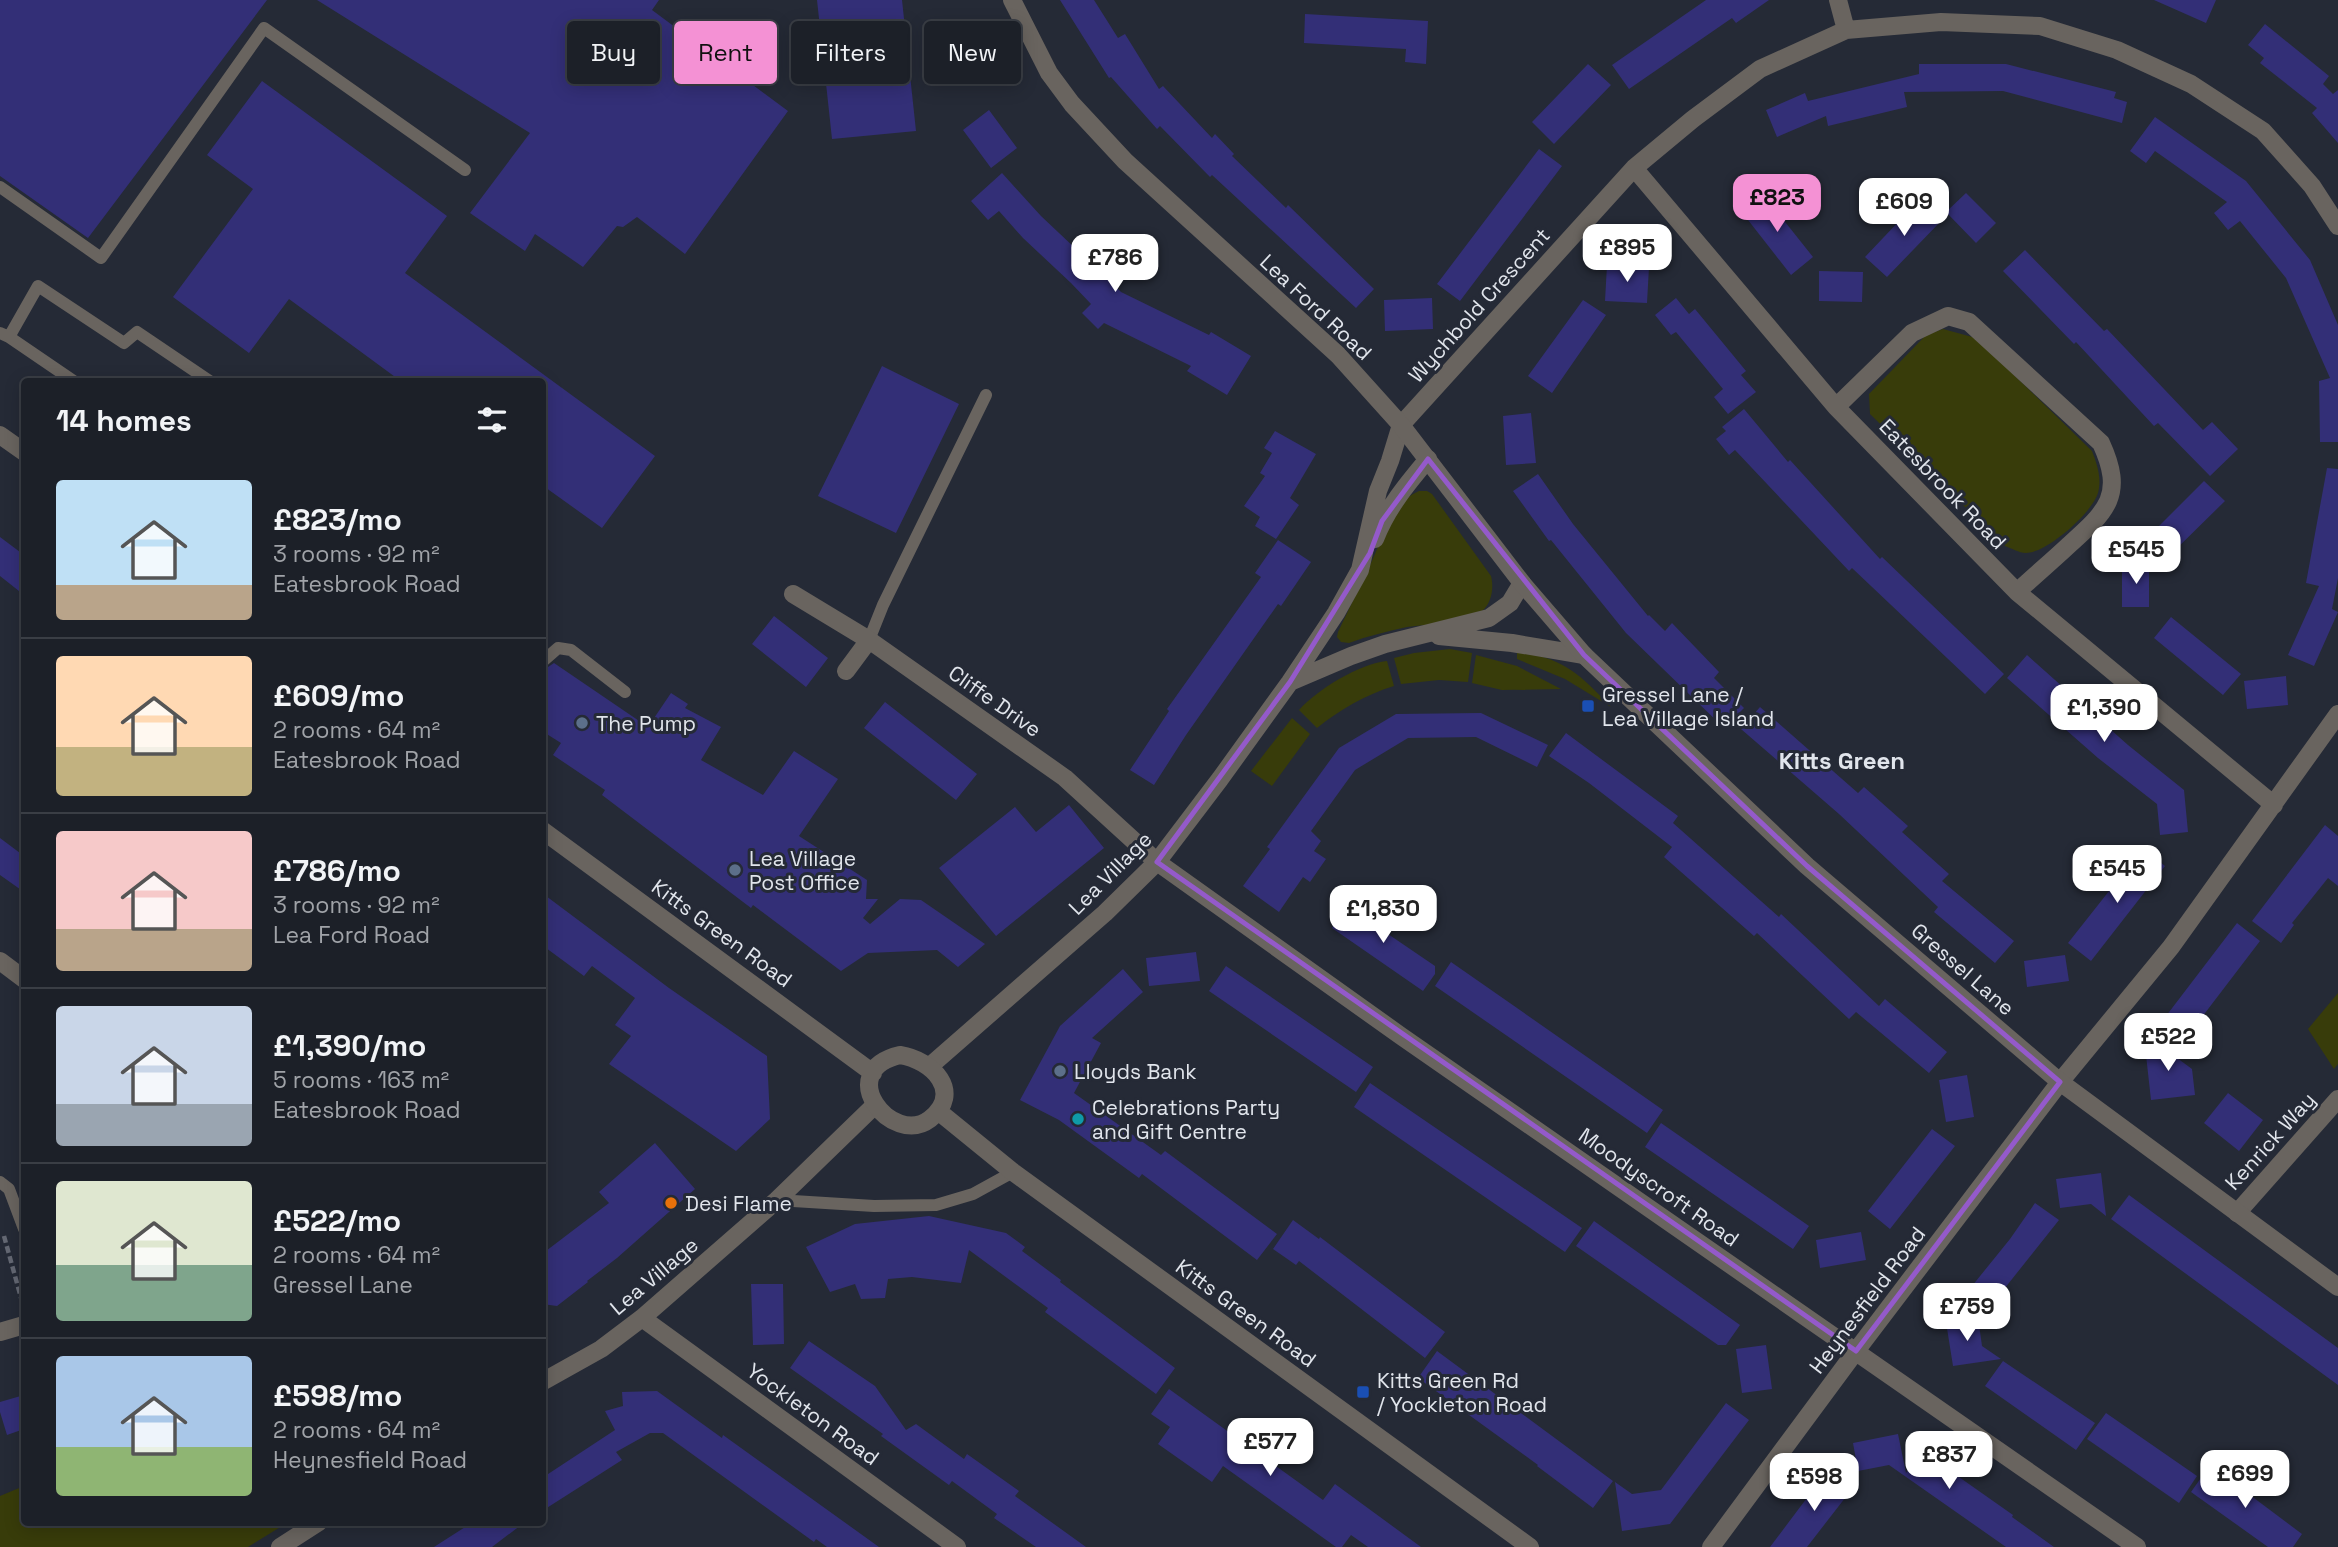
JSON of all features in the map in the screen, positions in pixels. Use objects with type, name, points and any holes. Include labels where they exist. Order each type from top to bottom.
[{"type":"street","name":"Lea Ford Road","points":[[1012,0],[1049,73],[1072,104],[1125,161],[1338,355],[1401,425],[1522,583],[1584,655]]},
{"type":"street","points":[[1838,0],[1846,30]]},
{"type":"street","name":"Wychbold Crescent","points":[[1401,425],[1634,168],[1760,69],[1846,30],[1941,22],[2040,26],[2117,50],[2191,84],[2263,131],[2312,186],[2338,226]]},
{"type":"street","name":"Eatesbrook Road","points":[[1634,168],[1836,407],[2017,592],[2274,805]]},
{"type":"street","points":[[1836,407],[1912,333],[1948,316],[1969,322],[2101,443],[2112,466],[2110,498],[2101,516],[2017,592]]},
{"type":"street","name":"Lea Village","points":[[930,1066],[1105,913],[1157,862],[1290,682],[1360,570],[1378,491],[1401,425]]},
{"type":"street","points":[[0,435],[21,450]]},
{"type":"street","points":[[1360,570],[1370,553],[1382,521],[1402,490],[1427,460]]},
{"type":"street","points":[[1290,682],[1351,656],[1420,634],[1489,618],[1510,603],[1522,583]]},
{"type":"street","name":"Cliffe Drive","points":[[793,594],[869,640],[1065,778],[1157,862]]},
{"type":"street","points":[[1420,634],[1512,643],[1584,655]]},
{"type":"street","points":[[846,671],[869,640]]},
{"type":"street","name":"Gressel Lane","points":[[1584,655],[1807,866],[2060,1082],[2338,1287]]},
{"type":"street","points":[[2060,1082],[2171,947],[2338,714]]},
{"type":"street","name":"Kitts Green Road","points":[[546,833],[873,1073]]},
{"type":"street","name":"Moodyscroft Road","points":[[1157,862],[1424,1052],[2137,1547]]},
{"type":"street","points":[[0,961],[21,977]]},
{"type":"street","points":[[901,1055],[916,1057],[940,1076],[943,1086],[941,1105],[928,1120],[915,1126],[893,1120],[876,1105],[868,1087],[873,1073],[880,1063],[888,1058],[901,1055]]},
{"type":"street","name":"Heynesfield Road","points":[[1712,1547],[2060,1082]]},
{"type":"street","name":"Kenrick Way","points":[[2236,1213],[2338,1099]]},
{"type":"street","name":"Lea Village","points":[[546,1374],[601,1349],[642,1318],[777,1200],[876,1105]]},
{"type":"street","name":"Kitts Green Road","points":[[937,1111],[1013,1172],[1530,1547]]},
{"type":"street","name":"Yockleton Road","points":[[642,1318],[957,1547]]},
{"type":"street","points":[[0,1332],[21,1326]]},
{"type":"street","points":[[280,1547],[313,1526]]},
{"type":"lane","points":[[0,187],[101,258],[264,28],[465,170]]},
{"type":"lane","points":[[69,378],[4,335],[38,286],[124,343],[137,332],[205,378]]},
{"type":"lane","points":[[869,640],[883,604],[986,395]]},
{"type":"lane","points":[[546,658],[558,648],[571,650],[625,692]]},
{"type":"lane","points":[[777,1200],[874,1206],[936,1205],[972,1194],[1013,1172]]},
{"type":"lane","points":[[0,1182],[9,1189],[21,1221]]},
{"type":"path","points":[[4,1233],[21,1299]]},
{"type":"highlighted area","points":[[1428,459],[1584,655],[1807,866],[2060,1082],[1856,1351],[1157,862],[1290,682],[1370,553],[1382,521]]},
{"type":"green space","points":[[1943,329],[1976,338],[2092,451],[2099,482],[2094,501],[2068,530],[2035,551],[2023,553],[2005,546],[1870,414],[1869,394],[1926,335]]},
{"type":"green space","points":[[1419,491],[1432,494],[1491,576],[1492,590],[1488,604],[1482,611],[1466,618],[1407,627],[1349,643],[1341,642],[1337,637],[1338,632],[1389,522],[1401,504]]},
{"type":"green space","points":[[1450,649],[1472,653],[1468,682],[1439,680],[1401,684],[1394,658]]},
{"type":"green space","points":[[1517,651],[1548,659],[1570,669],[1611,707],[1565,679],[1517,659]]},
{"type":"green space","points":[[1476,655],[1517,666],[1561,689],[1502,690],[1472,683]]},
{"type":"green space","points":[[1387,661],[1394,686],[1354,703],[1317,728],[1299,710],[1340,679],[1364,667]]},
{"type":"green space","points":[[1292,718],[1310,734],[1272,786],[1251,771]]},
{"type":"green space","points":[[2338,993],[2338,1064],[2334,1069],[2308,1029]]},
{"type":"green space","points":[[21,1487],[21,1526],[282,1526],[248,1547],[0,1547],[0,1496]]},
{"type":"building","points":[[0,0],[267,0],[88,238],[0,176]]},
{"type":"building","points":[[317,0],[659,0],[652,10],[674,26],[674,84],[752,84],[788,111],[685,254],[637,217],[623,227],[617,226],[583,267],[535,234],[525,251],[470,213],[530,133]]},
{"type":"building","points":[[817,0],[902,0],[904,21],[819,21]]},
{"type":"building","points":[[1060,0],[1094,0],[1118,38],[1125,34],[1159,89],[1163,86],[1212,138],[1215,134],[1234,154],[1232,156],[1286,208],[1288,205],[1374,289],[1356,308],[1212,175],[1210,177],[1160,126],[1157,129],[1111,77],[1109,78]]},
{"type":"building","points":[[1706,0],[1769,0],[1736,23],[1732,18],[1629,89],[1612,65]]},
{"type":"building","points":[[2154,0],[2216,0],[2206,23]]},
{"type":"building","points":[[1305,14],[1428,21],[1426,64],[1405,62],[1406,49],[1304,43]]},
{"type":"building","points":[[2265,24],[2329,76],[2323,84],[2333,94],[2338,90],[2338,143],[2312,113],[2317,108],[2260,63],[2264,58],[2248,45]]},
{"type":"building","points":[[1588,64],[1611,85],[1554,144],[1532,122]]},
{"type":"building","points":[[1919,64],[2006,64],[2116,92],[2114,98],[2127,102],[2122,123],[2003,91],[1904,92],[1907,107],[1828,126],[1826,116],[1777,137],[1766,110],[1805,93],[1808,101],[1919,74]]},
{"type":"building","points":[[910,75],[916,131],[832,139],[826,84],[910,84]]},
{"type":"building","points":[[262,81],[447,216],[405,273],[655,456],[602,528],[546,488],[546,378],[397,378],[289,299],[249,353],[173,297],[253,189],[207,155]]},
{"type":"building","points":[[989,110],[1017,148],[991,168],[963,130]]},
{"type":"building","points":[[2155,117],[2246,181],[2310,260],[2338,325],[2338,442],[2320,442],[2319,381],[2330,378],[2286,278],[2240,221],[2228,230],[2214,213],[2227,202],[2155,151],[2146,163],[2130,151]]},
{"type":"building","points":[[1539,149],[1562,166],[1460,301],[1437,284]]},
{"type":"building","points":[[1002,173],[1041,216],[1121,292],[1209,335],[1211,332],[1251,356],[1227,395],[1187,371],[1191,366],[1104,323],[1098,329],[1082,313],[1091,304],[1071,283],[1023,238],[999,211],[988,220],[971,201]]},
{"type":"building","points":[[1966,193],[1996,223],[1976,243],[1946,212]]},
{"type":"building","points":[[1763,194],[1813,257],[1791,275],[1741,211]]},
{"type":"building","points":[[1920,199],[1942,220],[1887,277],[1865,257]]},
{"type":"building","points":[[2025,250],[2104,331],[2107,329],[2203,430],[2212,422],[2238,449],[2210,476],[2158,423],[2154,426],[2076,342],[2074,344],[2003,271]]},
{"type":"building","points":[[1607,265],[1649,267],[1647,303],[1605,301]]},
{"type":"building","points":[[1819,271],[1863,272],[1862,302],[1819,301]]},
{"type":"building","points":[[1432,298],[1433,329],[1385,331],[1384,300]]},
{"type":"building","points":[[1676,298],[1689,314],[1695,309],[1746,371],[1741,375],[1756,392],[1728,414],[1714,397],[1723,389],[1676,332],[1671,335],[1655,315]]},
{"type":"building","points":[[1583,300],[1606,315],[1552,393],[1528,376]]},
{"type":"building","points":[[882,366],[959,404],[896,533],[818,496]]},
{"type":"building","points":[[1744,409],[1788,462],[1790,460],[1880,559],[1882,557],[2004,674],[1985,694],[1852,568],[1849,571],[1735,450],[1729,455],[1716,439],[1726,431],[1722,427]]},
{"type":"building","points":[[1531,413],[1536,463],[1506,465],[1503,416]]},
{"type":"building","points":[[1275,431],[1316,454],[1290,498],[1299,505],[1276,539],[1255,526],[1260,517],[1244,506],[1265,476],[1260,473],[1272,453],[1264,448]]},
{"type":"building","points":[[2327,468],[2338,469],[2338,578],[2332,609],[2338,612],[2314,666],[2288,655],[2319,586],[2306,583]]},
{"type":"building","points":[[1538,474],[1573,524],[1648,616],[1665,631],[1672,623],[1719,672],[1714,678],[1744,708],[1724,728],[1626,633],[1551,540],[1549,541],[1513,491]]},
{"type":"building","points":[[2204,481],[2225,501],[2167,558],[2147,538]]},
{"type":"building","points":[[0,537],[21,553],[21,593],[0,576]]},
{"type":"building","points":[[1278,540],[1311,562],[1281,606],[1278,604],[1154,785],[1130,770],[1169,711],[1167,709],[1261,577],[1255,573]]},
{"type":"building","points":[[2122,565],[2149,565],[2149,607],[2122,607]]},
{"type":"building","points":[[774,616],[828,658],[806,687],[752,644]]},
{"type":"building","points":[[2171,617],[2241,674],[2223,695],[2154,638]]},
{"type":"building","points":[[2027,655],[2128,745],[2184,790],[2188,832],[2160,835],[2157,804],[2098,758],[2007,678]]},
{"type":"building","points":[[554,663],[648,727],[671,693],[688,704],[685,708],[721,727],[701,760],[763,795],[794,751],[838,779],[799,836],[867,880],[866,899],[878,899],[863,918],[870,924],[900,899],[921,900],[985,944],[958,967],[937,950],[868,953],[841,971],[753,905],[751,908],[602,795],[605,790],[553,755],[561,743],[546,734],[546,668]]},
{"type":"building","points":[[2286,676],[2288,705],[2247,709],[2244,681]]},
{"type":"building","points":[[885,702],[977,774],[956,800],[864,728]]},
{"type":"building","points":[[1760,707],[1858,793],[1864,787],[1908,826],[1902,832],[1949,874],[1942,881],[2014,941],[1995,963],[1934,912],[1938,907],[1839,814],[1741,729]]},
{"type":"building","points":[[1481,713],[1548,745],[1537,767],[1476,737],[1408,738],[1355,770],[1311,831],[1321,841],[1314,851],[1326,859],[1310,882],[1303,877],[1279,912],[1243,886],[1270,849],[1267,847],[1339,748],[1396,714]]},
{"type":"building","points":[[1566,733],[1678,816],[1673,823],[1779,917],[1781,914],[1879,1006],[1885,999],[1947,1052],[1929,1073],[1856,1012],[1849,1019],[1757,933],[1754,936],[1664,857],[1672,847],[1549,756]]},
{"type":"building","points":[[1069,805],[1104,848],[996,936],[939,868],[1015,807],[1036,832]]},
{"type":"building","points":[[2325,825],[2338,836],[2338,886],[2328,878],[2292,923],[2294,925],[2281,943],[2252,921]]},
{"type":"building","points":[[0,838],[21,854],[21,890],[0,875]]},
{"type":"building","points":[[2143,848],[2165,866],[2091,961],[2068,943]]},
{"type":"building","points":[[546,896],[669,988],[767,1056],[770,1119],[736,1151],[609,1064],[631,1036],[615,1025],[635,998],[592,966],[584,976],[546,948]]},
{"type":"building","points":[[1350,900],[1392,928],[1388,934],[1435,966],[1435,974],[1423,991],[1332,928]]},
{"type":"building","points":[[2237,923],[2260,941],[2186,1038],[2163,1020]]},
{"type":"building","points":[[1196,952],[1200,981],[1149,986],[1146,958]]},
{"type":"building","points":[[2065,955],[2069,981],[2027,987],[2024,961]]},
{"type":"building","points":[[1451,962],[1663,1110],[1647,1133],[1435,986]]},
{"type":"building","points":[[1226,966],[1373,1067],[1356,1092],[1209,991]]},
{"type":"building","points":[[1123,969],[1143,992],[1092,1038],[1101,1043],[1074,1093],[1161,1155],[1165,1151],[1277,1234],[1257,1260],[1142,1174],[1139,1178],[1059,1120],[1020,1100],[1060,1026]]},
{"type":"building","points":[[2184,1041],[2173,1055],[2192,1069],[2195,1095],[2151,1100],[2145,1046]]},
{"type":"building","points":[[1967,1075],[1974,1117],[1946,1122],[1939,1080]]},
{"type":"building","points":[[1370,1083],[1582,1228],[1565,1252],[1354,1107]]},
{"type":"building","points":[[2228,1093],[2263,1120],[2239,1151],[2204,1123]]},
{"type":"building","points":[[1661,1123],[1809,1226],[1793,1249],[1645,1147]]},
{"type":"building","points":[[1932,1129],[1955,1146],[1890,1229],[1868,1211]]},
{"type":"building","points":[[655,1143],[695,1189],[588,1282],[557,1306],[546,1305],[546,1251],[609,1203],[599,1192]]},
{"type":"building","points":[[2101,1173],[2106,1216],[2091,1204],[2060,1208],[2056,1179]]},
{"type":"building","points":[[2129,1195],[2338,1348],[2338,1385],[2111,1219]]},
{"type":"building","points":[[2035,1203],[2059,1220],[1993,1303],[1972,1286]]},
{"type":"building","points":[[929,1216],[1006,1233],[1025,1247],[1022,1251],[1061,1280],[1060,1282],[1175,1368],[1156,1394],[1045,1312],[1048,1308],[969,1250],[961,1283],[912,1277],[888,1279],[885,1298],[861,1299],[855,1284],[830,1292],[806,1247],[855,1224]]},
{"type":"building","points":[[1293,1220],[1319,1239],[1320,1237],[1445,1332],[1425,1358],[1299,1261],[1296,1265],[1273,1249]]},
{"type":"building","points":[[1594,1221],[1740,1325],[1726,1345],[1718,1345],[1576,1246]]},
{"type":"building","points":[[1861,1232],[1866,1260],[1820,1268],[1816,1240]]},
{"type":"building","points":[[751,1284],[783,1284],[784,1344],[753,1345]]},
{"type":"building","points":[[1978,1317],[1982,1346],[2001,1359],[1953,1366],[1946,1322]]},
{"type":"building","points":[[809,1341],[875,1386],[906,1430],[916,1424],[964,1459],[967,1454],[1019,1491],[1015,1496],[1086,1547],[1036,1547],[994,1518],[997,1514],[952,1481],[949,1485],[881,1436],[883,1434],[790,1368]]},
{"type":"building","points":[[1766,1345],[1772,1389],[1742,1393],[1736,1349]]},
{"type":"building","points":[[1437,1351],[1613,1481],[1593,1508],[1418,1378]]},
{"type":"building","points":[[2003,1361],[2095,1423],[2076,1450],[1985,1386]]},
{"type":"building","points":[[1169,1389],[1323,1500],[1335,1484],[1421,1547],[1368,1547],[1351,1535],[1342,1547],[1336,1547],[1223,1466],[1212,1482],[1158,1444],[1170,1427],[1151,1414]]},
{"type":"building","points":[[657,1391],[879,1547],[827,1547],[816,1539],[814,1542],[663,1433],[650,1433],[616,1452],[622,1460],[546,1508],[546,1475],[615,1430],[605,1411],[623,1406],[622,1392]]},
{"type":"building","points":[[21,1396],[21,1430],[7,1435],[0,1402]]},
{"type":"building","points":[[1726,1403],[1749,1420],[1670,1524],[1622,1531],[1615,1482],[1632,1494],[1661,1490]]},
{"type":"building","points":[[2106,1413],[2197,1476],[2179,1503],[2087,1439]]},
{"type":"building","points":[[1898,1434],[1906,1473],[1922,1451],[2054,1547],[2006,1547],[1889,1465],[1858,1471],[1853,1443]]},
{"type":"building","points":[[2210,1465],[2302,1534],[2293,1547],[2268,1547],[2191,1492]]},
{"type":"building","points":[[1828,1470],[1852,1489],[1807,1547],[1770,1547]]},
{"type":"building","points":[[467,1526],[520,1526],[492,1547],[434,1547]]},
{"type":"place","name":"Gressel Lane / Lea Village Island","points":[[1588,706]]},
{"type":"place","name":"The Pump","points":[[582,723]]},
{"type":"place","name":"Lea Village Post Office","points":[[735,870]]},
{"type":"place","name":"Lloyds Bank","points":[[1060,1071]]},
{"type":"place","name":"Celebrations Party and Gift Centre","points":[[1078,1119]]},
{"type":"place","name":"Desi Flame","points":[[671,1203]]},
{"type":"place","name":"Kitts Green Rd / Yockleton Road","points":[[1363,1392]]},
{"type":"district","name":"Kitts Green","points":[[1842,760]]}]
